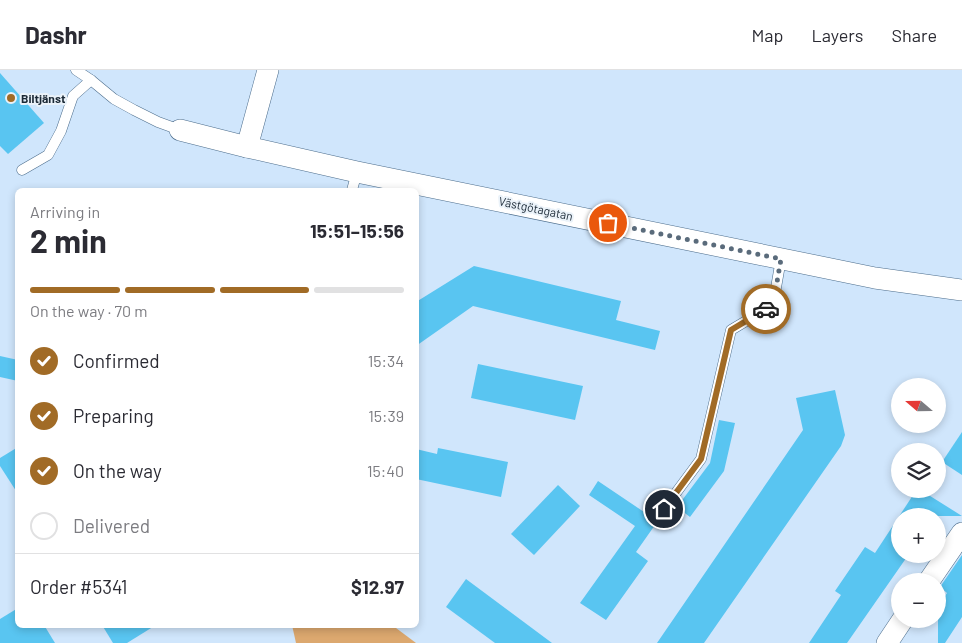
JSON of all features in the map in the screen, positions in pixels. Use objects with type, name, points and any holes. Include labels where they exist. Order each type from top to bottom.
[{"type":"street","points":[[248,147],[268,70]]},
{"type":"street","name":"Västgötagatan","points":[[180,130],[248,147],[355,181],[393,188]]},
{"type":"street","name":"Västgötagatan","points":[[419,193],[875,278],[962,290]]},
{"type":"street","points":[[934,573],[962,533]]},
{"type":"street","points":[[887,643],[897,628]]},
{"type":"lane","points":[[76,70],[114,99],[158,122],[180,130]]},
{"type":"lane","points":[[22,170],[48,155],[61,131],[73,96],[91,80]]},
{"type":"lane","points":[[664,509],[701,459],[731,330],[773,305],[781,259]]},
{"type":"shaded area","points":[[293,628],[396,628],[416,643],[296,643]]},
{"type":"building","name":"Biltjänst","points":[[0,73],[44,123],[8,154],[0,146]]},
{"type":"building","points":[[474,266],[621,301],[616,320],[660,331],[655,350],[473,306],[419,344],[419,300]]},
{"type":"building","points":[[0,356],[15,359],[15,380],[0,377]]},
{"type":"building","points":[[478,364],[583,386],[575,420],[471,398]]},
{"type":"building","points":[[835,390],[845,435],[841,446],[704,643],[657,643],[803,430],[796,398]]},
{"type":"building","points":[[719,420],[735,423],[724,471],[690,517],[677,507],[710,463]]},
{"type":"building","points":[[962,432],[962,475],[946,465],[946,456]]},
{"type":"building","points":[[438,448],[508,462],[501,497],[419,480],[419,450],[437,454]]},
{"type":"building","points":[[15,449],[15,489],[0,466],[0,458]]},
{"type":"building","points":[[598,481],[644,512],[661,489],[667,493],[657,508],[658,512],[662,515],[636,552],[648,561],[606,620],[580,603],[635,526],[589,495]]},
{"type":"building","points":[[558,485],[580,506],[534,555],[511,534]]},
{"type":"building","points":[[911,498],[933,498],[962,516],[946,516],[946,508],[905,508]]},
{"type":"building","points":[[891,529],[891,563],[903,563],[896,573],[891,573],[891,580],[847,643],[809,643],[841,595],[835,591],[865,547],[875,553]]},
{"type":"building","points":[[962,555],[962,617],[945,643],[938,643],[938,628],[946,628],[946,578]]},
{"type":"building","points":[[466,579],[552,643],[495,643],[446,607]]},
{"type":"building","points":[[15,610],[15,628],[46,628],[55,643],[0,643],[0,619]]},
{"type":"building","points":[[104,628],[151,628],[127,643],[113,643]]},
{"type":"way so far","points":[[608,223],[781,259],[773,305],[766,309]]},
{"type":"place","name":"Biltjänst","points":[[11,98]]},
{"type":"route","points":[[664,509],[701,459],[731,330],[766,309]]}]
